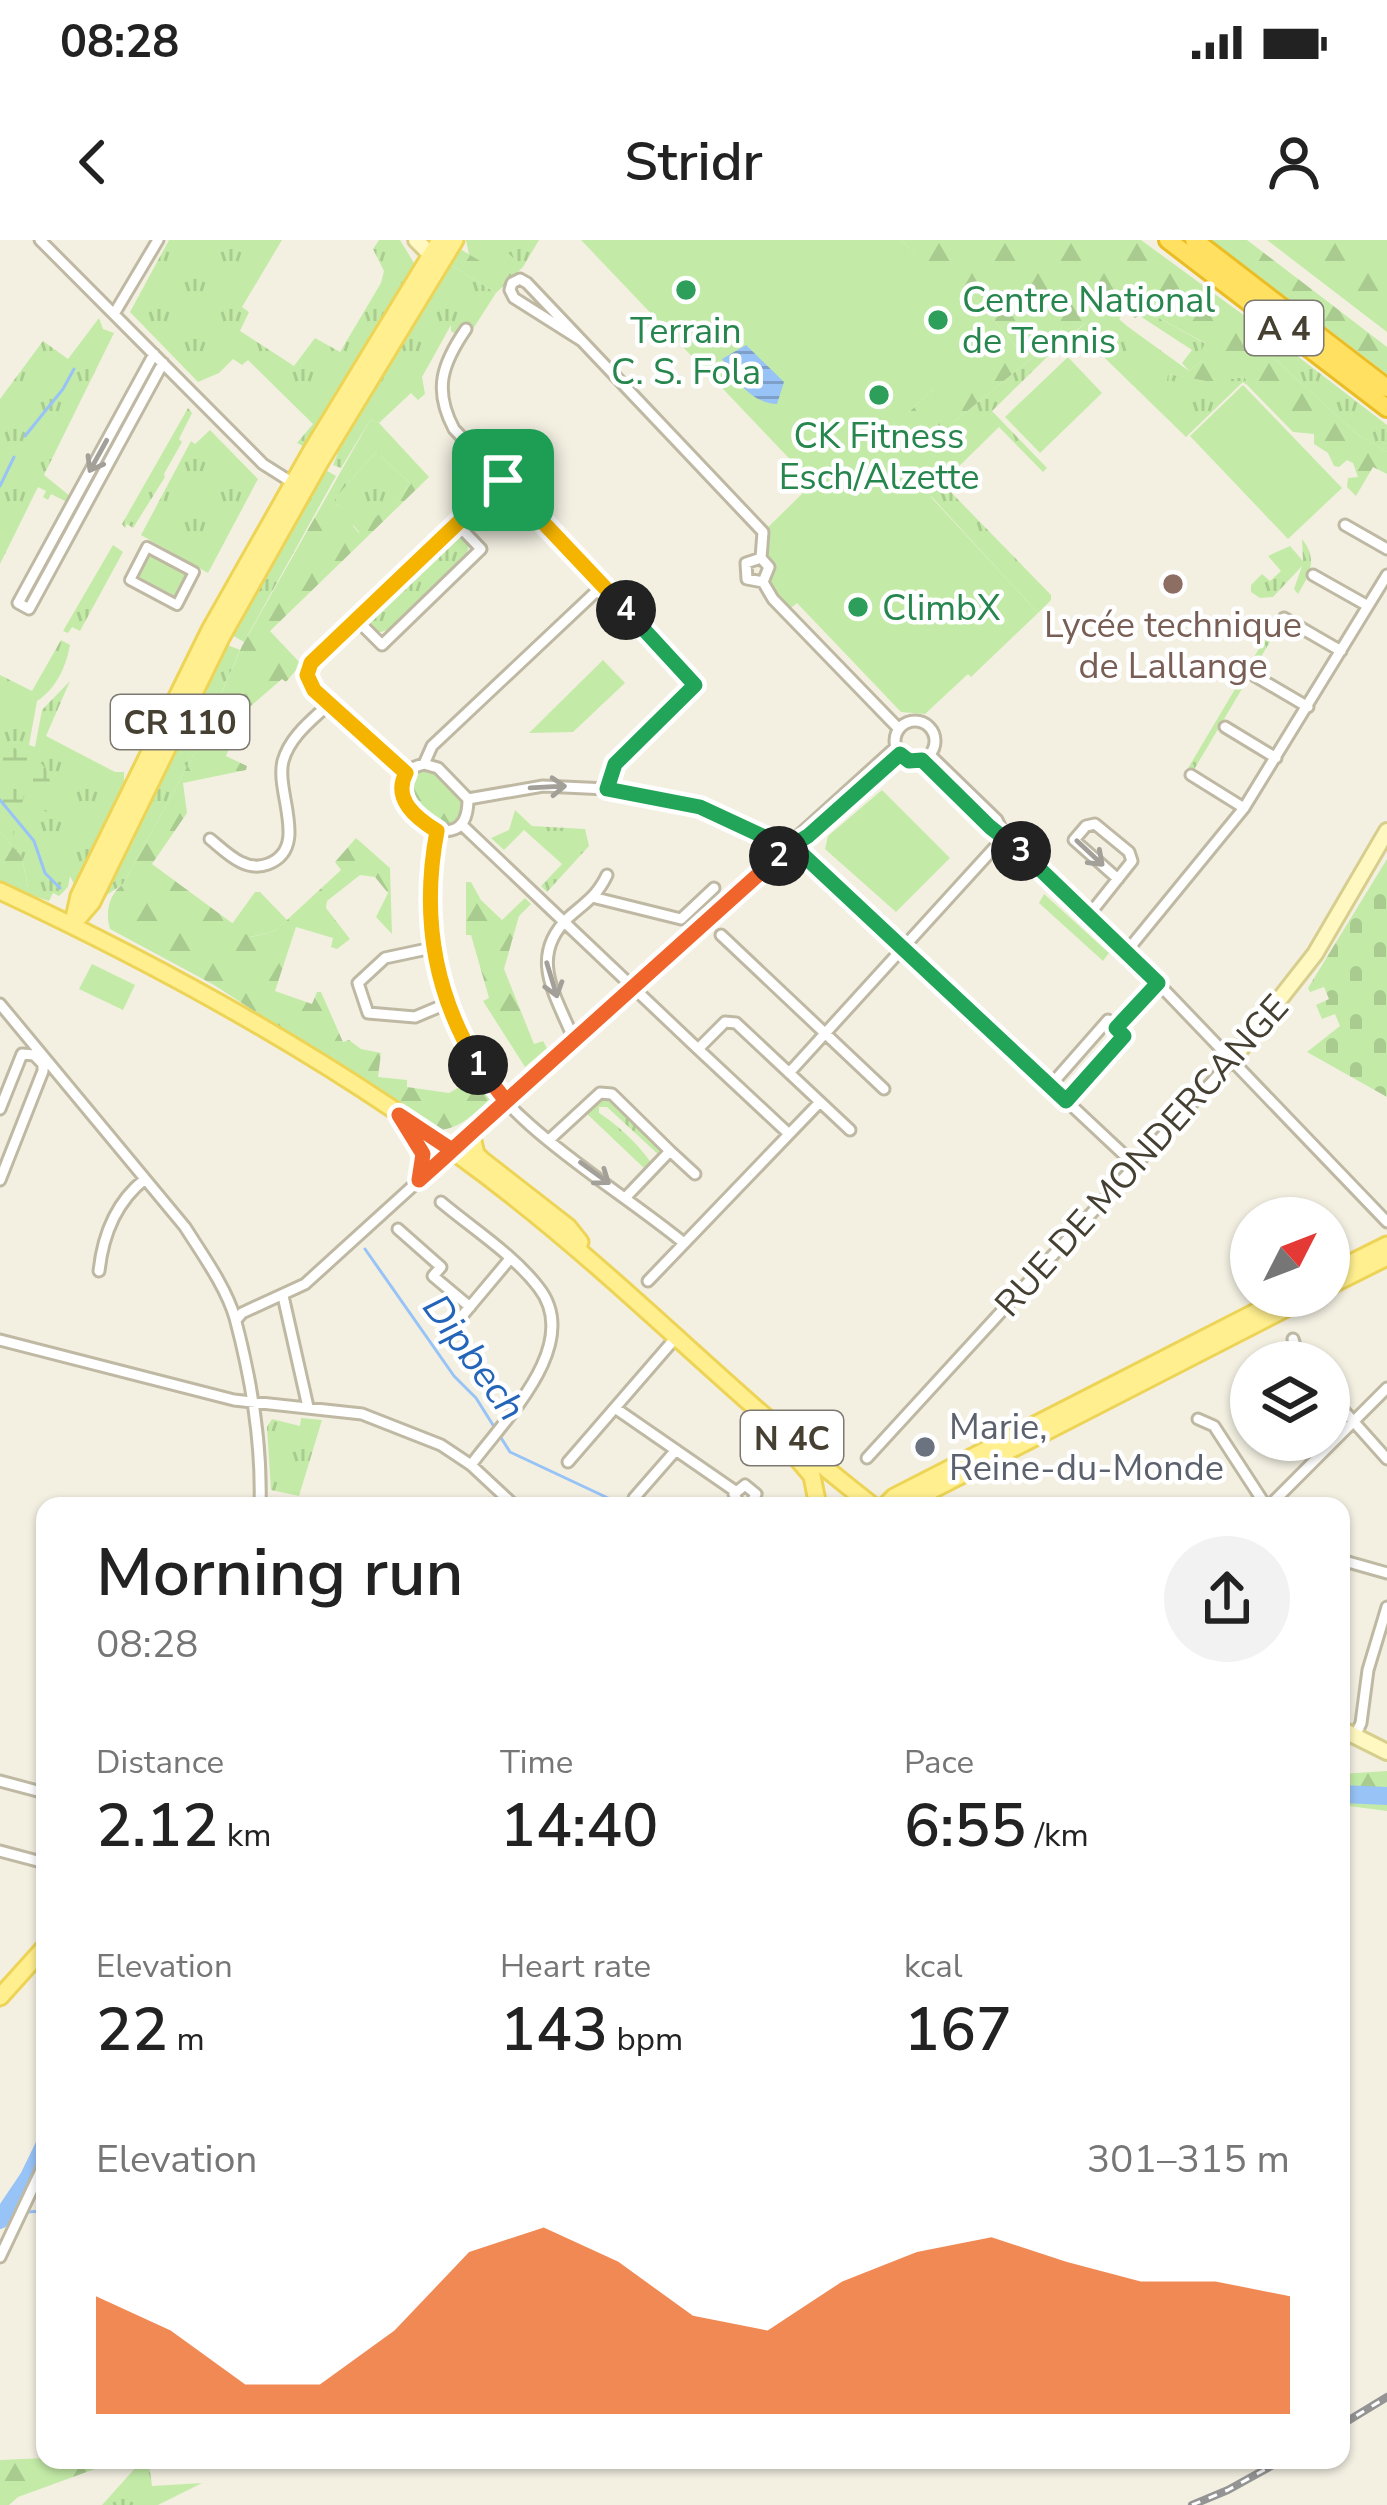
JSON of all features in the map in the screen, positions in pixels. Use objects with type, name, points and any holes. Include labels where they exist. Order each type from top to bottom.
[{"type":"highway","name":"A 4","points":[[1168,240],[1387,408]]},
{"type":"highway","name":"A 4","points":[[1193,240],[1387,388]]},
{"type":"main road","points":[[416,240],[437,254],[455,240]]},
{"type":"main road","name":"CR 110","points":[[85,899],[273,543],[298,486],[393,341],[437,254]]},
{"type":"main road","name":"CR 110","points":[[72,926],[210,630],[437,254]]},
{"type":"main road","name":"RUE DE MONDERCANGE","points":[[1232,1060],[1315,954],[1387,831]]},
{"type":"main road","name":"N 4C","points":[[0,891],[248,1020],[452,1150],[596,1264],[863,1497]]},
{"type":"main road","points":[[50,914],[85,899]]},
{"type":"main road","name":"N 4C","points":[[85,899],[102,931],[216,993],[248,1020]]},
{"type":"main road","points":[[399,1115],[423,1154],[419,1180]]},
{"type":"main road","name":"N 4C","points":[[471,1133],[476,1154],[568,1226],[596,1264]]},
{"type":"main road","points":[[1350,1265],[1383,1252]]},
{"type":"main road","points":[[1350,1273],[1383,1252]]},
{"type":"main road","points":[[894,1497],[1245,1317]]},
{"type":"main road","points":[[928,1497],[1270,1317]]},
{"type":"main road","points":[[714,1368],[747,1410],[800,1459],[812,1476],[816,1497]]},
{"type":"main road","points":[[1350,1733],[1387,1753]]},
{"type":"main road","points":[[0,1997],[36,1957]]},
{"type":"street","points":[[40,240],[263,464],[298,486]]},
{"type":"street","points":[[114,314],[158,240]]},
{"type":"street","points":[[581,341],[514,298],[512,283],[520,279],[527,283],[764,532],[760,558]]},
{"type":"street","points":[[466,329],[446,360],[440,395],[454,429],[695,685],[615,764],[607,789]]},
{"type":"street","points":[[154,354],[18,603],[29,609],[163,363]]},
{"type":"street","points":[[406,773],[309,685],[308,669],[503,480]]},
{"type":"street","points":[[357,620],[382,645],[481,549],[457,524]]},
{"type":"street","points":[[1346,525],[1387,549]]},
{"type":"street","points":[[148,548],[194,572],[177,604],[130,580],[148,548]]},
{"type":"street","points":[[760,558],[768,563],[770,571],[763,582],[751,582],[744,572],[748,560],[760,558]]},
{"type":"street","points":[[1313,575],[1368,607]]},
{"type":"street","points":[[1127,951],[1244,808],[1387,575]]},
{"type":"street","points":[[236,1320],[305,1284],[898,751],[899,729],[773,599],[763,582]]},
{"type":"street","points":[[437,831],[404,802],[401,782],[406,773],[424,764],[432,746],[603,585]]},
{"type":"street","points":[[1284,618],[1341,651]]},
{"type":"street","points":[[1255,676],[1308,707]]},
{"type":"street","points":[[210,839],[248,866],[272,863],[282,855],[290,830],[284,759],[292,741],[330,703]]},
{"type":"street","points":[[899,729],[909,722],[927,725],[935,740],[926,758]]},
{"type":"street","points":[[1225,727],[1276,758]]},
{"type":"street","points":[[898,751],[909,761],[926,758]]},
{"type":"street","points":[[926,758],[998,820],[1005,836],[1127,951],[1387,1222]]},
{"type":"street","points":[[424,764],[438,768],[468,800]]},
{"type":"street","points":[[1191,775],[1244,808]]},
{"type":"street","points":[[468,800],[543,786],[607,789],[700,807],[802,854],[1135,1166]]},
{"type":"street","points":[[460,824],[468,800]]},
{"type":"street","points":[[437,831],[460,824]]},
{"type":"street","points":[[460,824],[789,1134]]},
{"type":"street","points":[[1089,915],[1118,879],[1132,861],[1095,824],[1086,826],[1074,840],[1118,879]]},
{"type":"street","points":[[437,831],[429,889],[432,948],[446,1004],[471,1054],[506,1101],[549,1140],[685,1244]]},
{"type":"street","points":[[789,1073],[1005,836]]},
{"type":"street","points":[[574,1040],[545,959],[548,945],[564,922],[596,898],[607,875]]},
{"type":"street","points":[[596,898],[681,919],[714,888]]},
{"type":"street","points":[[721,935],[884,1089]]},
{"type":"street","points":[[432,948],[385,958],[358,983],[368,1013],[415,1017],[446,1004]]},
{"type":"street","points":[[1116,1028],[1158,983]]},
{"type":"street","points":[[0,1004],[185,1227],[236,1320],[254,1403],[259,1497]]},
{"type":"street","points":[[1050,1086],[1108,1021],[1116,1028],[1124,1036],[1066,1101]]},
{"type":"street","points":[[698,1049],[724,1022],[736,1023],[850,1130]]},
{"type":"street","points":[[0,1109],[22,1054],[34,1055],[43,1071],[0,1180]]},
{"type":"street","name":"RUE DE MONDERCANGE","points":[[867,1458],[1232,1060]]},
{"type":"street","points":[[549,1140],[606,1091],[694,1174]]},
{"type":"street","points":[[648,1281],[820,1102]]},
{"type":"street","points":[[627,1196],[670,1150]]},
{"type":"street","points":[[99,1271],[101,1249],[116,1210],[146,1179]]},
{"type":"street","points":[[441,1202],[539,1288],[548,1303],[553,1334],[545,1362],[471,1465]]},
{"type":"street","points":[[398,1229],[441,1267],[433,1276],[470,1307]]},
{"type":"street","points":[[452,1328],[509,1260]]},
{"type":"street","points":[[283,1296],[308,1407]]},
{"type":"street","points":[[568,1462],[678,1335]]},
{"type":"street","points":[[0,1340],[254,1403],[362,1414],[404,1427],[471,1465],[505,1497]]},
{"type":"street","points":[[1277,1497],[1387,1388]]},
{"type":"street","points":[[615,1408],[735,1491]]},
{"type":"street","points":[[1350,1418],[1387,1459]]},
{"type":"street","points":[[1198,1419],[1214,1426],[1262,1497]]},
{"type":"street","points":[[635,1497],[676,1450]]},
{"type":"street","points":[[735,1491],[741,1486],[752,1488],[756,1497]]},
{"type":"street","points":[[735,1491],[735,1497]]},
{"type":"street","points":[[1350,1563],[1387,1573]]},
{"type":"street","points":[[1350,1731],[1361,1723],[1376,1638],[1387,1607]]},
{"type":"street","points":[[0,1781],[36,1791]]},
{"type":"street","points":[[0,1851],[36,1861]]},
{"type":"street","points":[[0,2258],[36,2181]]},
{"type":"green space","points":[[169,240],[282,240],[242,307],[249,312],[240,331],[294,366],[315,338],[340,352],[381,283],[384,271],[373,249],[379,240],[400,240],[414,263],[413,271],[307,448],[297,443],[313,424],[248,360],[242,365],[233,359],[219,373],[198,382],[130,312]]},
{"type":"green space","points":[[466,240],[539,240],[523,267],[509,255],[498,273],[469,255]]},
{"type":"green space","points":[[581,240],[901,240],[955,296],[966,288],[1016,346],[961,400],[934,388],[909,412],[908,423],[947,461],[931,476],[931,497],[1038,613],[925,714],[901,712],[797,603],[786,612],[763,582],[763,532],[805,491],[805,475]]},
{"type":"green space","points":[[901,240],[1141,240],[1253,322],[1263,348],[1357,434],[1387,452],[1387,474],[1373,467],[1356,496],[1347,487],[1348,478],[1358,477],[1353,463],[1347,460],[1334,466],[1328,453],[1314,444],[1314,434],[1293,432],[1248,386],[1245,377],[1212,382],[1168,374],[1167,381],[1160,382],[1131,356],[1125,337],[1099,338],[1086,322],[1046,358],[1039,352],[954,422],[957,446],[948,452],[932,449],[908,423],[908,413],[935,387],[945,390],[1016,346],[966,288],[955,297]],"holes":[[[1126,311],[1135,318],[1146,311],[1205,343],[1201,361],[1189,371],[1119,319]]]},
{"type":"green space","points":[[1211,240],[1247,240],[1387,347],[1387,374]]},
{"type":"green space","points":[[1267,240],[1387,240],[1387,332]]},
{"type":"green space","points":[[457,247],[498,272],[509,254],[523,267],[496,293],[448,263]]},
{"type":"green space","points":[[448,263],[496,293],[471,332],[460,337],[451,325],[422,377],[425,394],[418,400],[411,393],[379,423],[370,420],[341,468],[333,465],[345,435]]},
{"type":"green space","points":[[1146,311],[1206,344],[1201,361],[1189,371],[1182,363],[1192,350],[1140,316]]},
{"type":"green space","points":[[99,318],[103,329],[114,333],[44,475],[70,496],[67,502],[51,494],[48,500],[43,497],[46,491],[38,487],[0,564],[0,399],[43,341],[68,359]]},
{"type":"green space","points":[[1086,322],[1125,337],[1167,374],[1212,381],[1245,377],[1248,386],[1243,382],[1186,437],[1077,331]]},
{"type":"green space","points":[[1253,322],[1387,425],[1387,452],[1357,434],[1263,348]]},
{"type":"green space","points":[[1039,352],[1046,358],[992,411],[1047,468],[1043,472],[999,427],[942,483],[1051,595],[1038,613],[930,490],[933,477],[946,461],[935,450],[948,452],[954,422]]},
{"type":"green space","points":[[1068,357],[1102,393],[1040,453],[1005,417]]},
{"type":"green space","points":[[1243,385],[1342,488],[1288,539],[1190,436]]},
{"type":"green space","points":[[188,408],[192,413],[165,477],[133,528],[127,524],[125,528],[122,524]]},
{"type":"green space","points":[[370,420],[379,423],[429,477],[270,631],[301,664],[286,682],[282,679],[245,711],[226,756],[247,766],[246,770],[183,783],[187,813],[152,864],[251,937],[275,931],[341,870],[335,862],[356,838],[390,868],[392,934],[376,917],[388,893],[375,877],[360,875],[327,901],[326,908],[350,939],[337,949],[331,947],[333,938],[296,927],[275,991],[312,1004],[321,992],[343,1042],[381,1053],[378,1077],[449,1093],[479,1076],[492,1093],[491,1099],[454,1127],[438,1130],[214,985],[110,929],[111,898],[199,745],[242,646]],"holes":[[[376,452],[411,484],[359,533],[353,526],[357,520],[336,504],[336,497]]]},
{"type":"green space","points":[[210,430],[258,479],[208,573],[141,535],[191,441],[195,444]]},
{"type":"green space","points":[[376,452],[411,484],[360,533],[353,525],[356,521],[336,504],[336,497]]},
{"type":"green space","points":[[322,468],[336,476],[244,642],[230,634]]},
{"type":"green space","points":[[456,537],[469,545],[466,556],[388,630],[377,633],[369,625],[373,614]]},
{"type":"green space","points":[[1302,539],[1310,553],[1310,566],[1298,594],[1294,589],[1302,566],[1273,597],[1260,598],[1251,592],[1251,585],[1262,574],[1270,581],[1281,571],[1268,556],[1290,546],[1303,561]]},
{"type":"green space","points":[[113,545],[123,552],[80,631],[72,627],[68,633],[63,631]]},
{"type":"green space","points":[[151,554],[189,574],[177,597],[139,577]]},
{"type":"green space","points":[[1276,620],[1281,623],[1192,773],[1184,775]]},
{"type":"green space","points":[[61,640],[70,645],[66,661],[55,684],[37,701],[29,745],[35,747],[42,710],[70,681],[46,736],[115,772],[124,772],[124,789],[77,890],[70,876],[68,887],[59,896],[53,893],[49,901],[19,891],[28,887],[22,857],[0,832],[0,675],[32,691]]},
{"type":"green space","points":[[225,644],[240,650],[199,745],[123,884],[98,901]]},
{"type":"green space","points":[[603,660],[625,683],[573,732],[529,733]]},
{"type":"green space","points":[[0,744],[36,759],[51,785],[49,814],[24,795],[13,837],[0,824]]},
{"type":"green space","points":[[432,765],[468,799],[461,824],[437,831],[404,803],[406,773]]},
{"type":"green space","points":[[882,790],[950,858],[896,912],[825,849],[828,836]]},
{"type":"green space","points":[[515,810],[532,826],[585,829],[589,846],[547,892],[541,886],[562,864],[524,830],[504,850],[491,838],[509,830]]},
{"type":"green space","points":[[0,832],[22,857],[28,888],[19,891],[0,882]]},
{"type":"green space","points":[[1387,859],[1387,1097],[1307,1052],[1340,1026],[1335,1014],[1322,1019],[1316,1005],[1329,999],[1324,987],[1310,992],[1308,988]]},
{"type":"green space","points":[[466,882],[471,882],[481,900],[502,920],[525,898],[531,904],[519,916],[504,969],[534,1044],[543,1041],[547,1048],[525,1067],[483,1001],[489,998],[471,935],[466,935]]},
{"type":"green space","points":[[255,892],[287,920],[275,931],[250,937],[232,924]]},
{"type":"green space","points":[[1044,894],[1109,953],[1103,961],[1039,903]]},
{"type":"green space","points":[[92,964],[135,985],[123,1010],[79,989]]},
{"type":"green space","points":[[609,1097],[660,1146],[660,1156],[607,1107],[599,1107],[599,1113],[647,1157],[652,1164],[646,1170],[585,1112],[600,1098]]},
{"type":"green space","points":[[301,1418],[322,1420],[299,1496],[271,1490],[267,1427],[272,1419],[300,1426]]},
{"type":"green space","points":[[1387,1771],[1387,1811],[1350,1806],[1350,1773]]},
{"type":"green space","points":[[36,2458],[36,2469],[95,2469],[0,2505],[0,2460]]},
{"type":"green space","points":[[134,2469],[150,2469],[152,2486],[202,2483],[158,2505],[102,2505]]},
{"type":"water","points":[[746,345],[784,382],[777,404],[751,395],[722,359]]},
{"type":"waterway","points":[[25,436],[74,369]]},
{"type":"waterway","points":[[0,486],[14,457]]},
{"type":"waterway","points":[[0,800],[34,841],[45,873],[60,888]]},
{"type":"waterway","name":"Dipbech","points":[[365,1249],[454,1376],[476,1398],[510,1452],[606,1497]]},
{"type":"waterway","points":[[1350,1794],[1387,1796]]},
{"type":"waterway","points":[[0,2220],[36,2163]]},
{"type":"waterway","points":[[26,2212],[36,2211]]},
{"type":"railway","points":[[1350,2420],[1387,2397]]},
{"type":"railway","points":[[1192,2505],[1266,2469]]},
{"type":"place","name":"Terrain C. S. Fola","points":[[686,290]]},
{"type":"place","name":"Centre National de Tennis","points":[[938,320]]},
{"type":"place","name":"CK Fitness Esch/Alzette","points":[[879,395]]},
{"type":"place","name":"Lycée technique de Lallange","points":[[1173,584]]},
{"type":"place","name":"ClimbX","points":[[858,607]]},
{"type":"place","name":"Marie, Reine-du-Monde","points":[[925,1447]]},
{"type":"route","points":[[503,480],[311,663],[307,675],[314,690],[406,773],[400,793],[404,802],[437,831],[428,908],[438,975],[460,1036],[506,1101],[452,1150],[419,1180],[423,1154],[399,1115],[452,1150],[788,848],[809,860],[1066,1101],[1124,1036],[1116,1028],[1158,983],[922,760],[909,761],[900,754],[808,836],[788,848],[692,804],[607,789],[615,764],[695,685],[503,480]]}]
